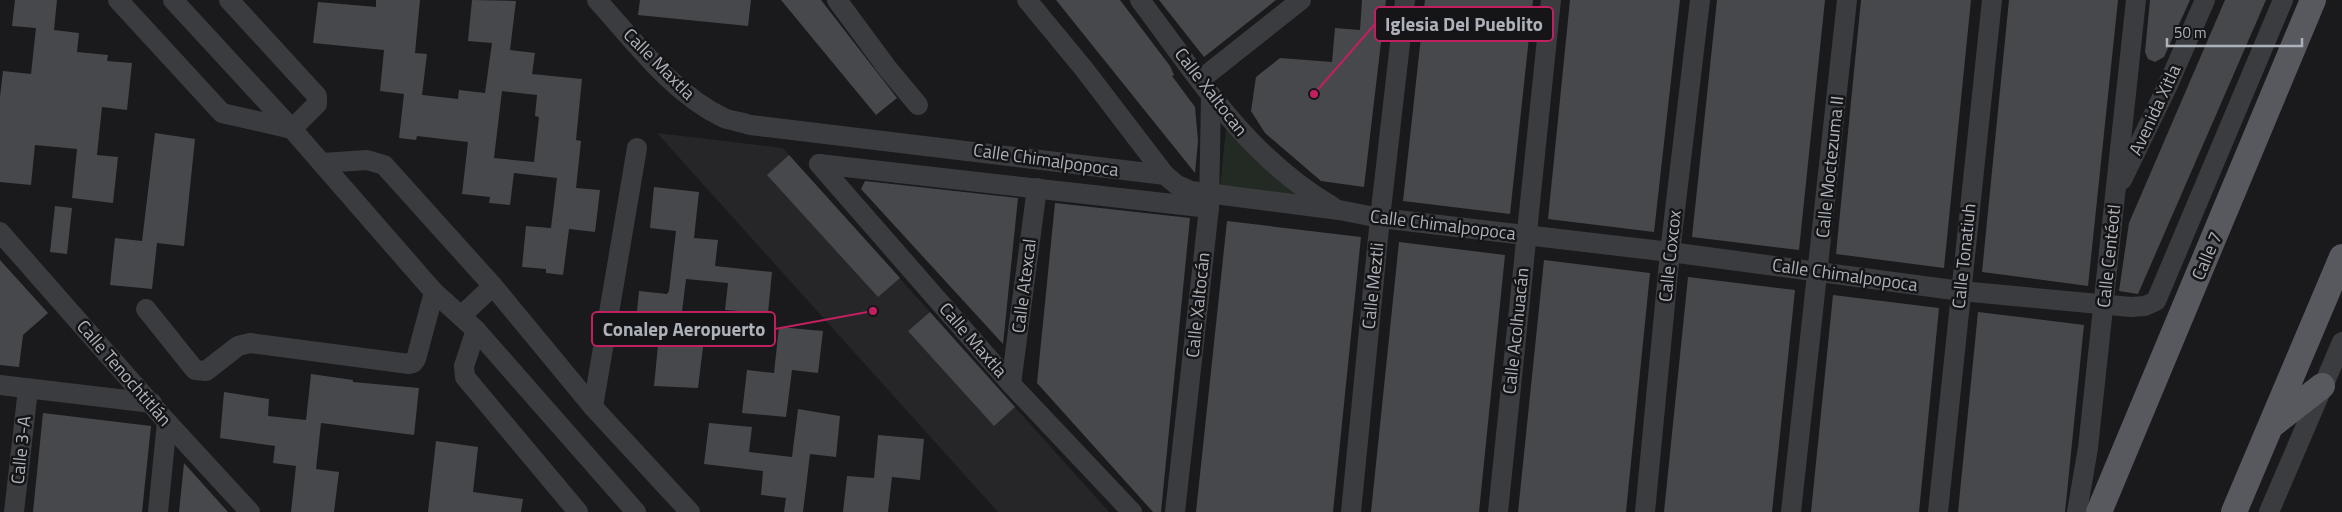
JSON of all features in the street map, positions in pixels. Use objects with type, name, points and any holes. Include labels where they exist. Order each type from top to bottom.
[{"type":"main road","name":"Calle 7","points":[[2100,512],[2313,0]]},
{"type":"main road","points":[[2234,512],[2342,257]]},
{"type":"main road","points":[[2271,426],[2322,386]]},
{"type":"street","points":[[118,0],[222,114],[292,129]]},
{"type":"street","points":[[173,0],[292,129],[434,292],[476,330],[636,512]]},
{"type":"street","points":[[229,0],[317,96],[317,104],[292,129]]},
{"type":"street","name":"Calle Maxtla","points":[[597,0],[676,86],[695,102],[726,118],[750,124],[787,128]]},
{"type":"street","points":[[837,0],[882,62],[918,104]]},
{"type":"street","points":[[1026,0],[1084,69],[1165,175]]},
{"type":"street","name":"Calle Xaltocan","points":[[1140,0],[1200,80],[1211,98],[1266,157],[1312,194],[1339,210]]},
{"type":"street","points":[[1200,80],[1301,0]]},
{"type":"street","name":"Calle Meztli","points":[[1351,512],[1380,218],[1405,0]]},
{"type":"street","name":"Calle Acolhuacán","points":[[1498,512],[1551,0]]},
{"type":"street","name":"Calle Coxcox","points":[[1645,512],[1670,252],[1700,0]]},
{"type":"street","name":"Calle Moctezuma II","points":[[1791,512],[1847,0]]},
{"type":"street","name":"Calle Tonatiuh","points":[[1938,512],[1992,0]]},
{"type":"street","name":"Calle Centéotl","points":[[2077,512],[2088,448],[2136,0]]},
{"type":"street","name":"Avenida Xitla","points":[[2116,192],[2167,87],[2205,0]]},
{"type":"street","name":"Calle Chimalpopoca","points":[[787,128],[1165,175],[1177,185],[1209,201],[1339,210],[1380,218],[1670,252],[1961,291],[2145,306],[2156,300],[2283,0]]},
{"type":"street","name":"Calle Xaltocán","points":[[1175,512],[1209,201],[1211,98]]},
{"type":"street","points":[[593,407],[638,148]]},
{"type":"street","points":[[322,163],[367,160],[384,165],[493,286],[593,407],[690,512]]},
{"type":"street","name":"Calle Maxtla","points":[[1037,188],[819,164],[1011,384],[1132,512]]},
{"type":"street","points":[[1037,188],[1209,201]]},
{"type":"street","name":"Calle Atexcal","points":[[1011,384],[1037,188]]},
{"type":"street","name":"Calle Tenochtitlán","points":[[0,232],[167,422],[250,512]]},
{"type":"street","points":[[461,316],[493,286]]},
{"type":"street","points":[[146,309],[195,370],[200,372],[206,371],[238,346],[250,343],[409,364],[414,363],[416,359],[434,292]]},
{"type":"street","points":[[476,330],[464,366],[465,377],[578,512]]},
{"type":"street","points":[[2269,512],[2342,342]]},
{"type":"street","points":[[0,385],[152,403]]},
{"type":"street","name":"Calle 3-A","points":[[14,512],[28,389]]},
{"type":"street","points":[[158,512],[167,422]]},
{"type":"shaded area","points":[[1226,129],[1314,201],[1220,187]]},
{"type":"shaded area","points":[[657,133],[783,148],[1109,512],[998,512]]},
{"type":"building","points":[[15,0],[57,0],[54,30],[79,33],[77,52],[108,55],[107,61],[132,63],[127,110],[102,107],[97,155],[118,157],[113,203],[72,198],[77,149],[35,145],[31,185],[0,182],[0,97],[3,71],[31,74],[36,28],[12,26]]},
{"type":"building","points":[[376,0],[420,0],[415,53],[427,54],[422,95],[458,99],[459,90],[485,93],[492,43],[468,41],[472,0],[516,1],[510,50],[535,53],[532,74],[582,79],[576,140],[581,141],[576,188],[600,190],[595,232],[569,229],[563,275],[546,273],[546,269],[522,267],[526,226],[551,228],[557,178],[514,173],[510,205],[489,203],[490,197],[462,194],[468,142],[417,136],[416,140],[399,138],[404,94],[380,91],[384,50],[313,43],[318,2],[376,7]],"holes":[[[502,91],[537,95],[535,116],[539,117],[534,162],[494,158]]]},
{"type":"building","points":[[640,0],[751,0],[748,26],[638,15]]},
{"type":"building","points":[[781,0],[821,0],[897,98],[876,115]]},
{"type":"building","points":[[1056,0],[1120,0],[1170,66],[1174,75],[1172,76],[1195,107],[1198,141],[1195,173]]},
{"type":"building","points":[[1159,0],[1276,0],[1204,57]]},
{"type":"building","points":[[1362,0],[1386,0],[1364,187],[1321,181],[1265,133],[1251,111],[1256,77],[1280,58],[1332,62],[1335,28],[1360,30]]},
{"type":"building","points":[[1425,0],[1533,0],[1510,214],[1403,201]]},
{"type":"building","points":[[1570,0],[1680,0],[1654,232],[1548,219]]},
{"type":"building","points":[[1717,0],[1825,0],[1799,250],[1692,237]]},
{"type":"building","points":[[1861,0],[1971,0],[1944,268],[1836,254]]},
{"type":"building","points":[[2009,0],[2118,0],[2088,286],[1982,272]]},
{"type":"building","points":[[2150,0],[2190,0],[2164,57],[2155,62],[2148,59],[2145,52]]},
{"type":"building","points":[[2225,0],[2266,0],[2138,294],[2119,291],[2129,223]]},
{"type":"building","points":[[155,133],[195,139],[184,246],[157,243],[152,289],[110,285],[115,238],[142,241]]},
{"type":"building","points":[[789,155],[900,278],[878,297],[767,175]]},
{"type":"building","points":[[865,181],[1018,198],[1003,344],[861,189]]},
{"type":"building","points":[[654,187],[699,192],[694,238],[718,240],[715,266],[772,272],[768,313],[725,310],[728,283],[686,279],[678,344],[703,347],[698,388],[654,386],[659,335],[635,332],[639,291],[667,294],[669,291],[676,231],[650,228]]},
{"type":"building","points":[[1055,203],[1190,218],[1161,512],[1153,512],[1037,383]]},
{"type":"building","points":[[55,206],[72,208],[67,254],[50,252]]},
{"type":"building","points":[[1227,221],[1361,237],[1333,512],[1196,512]]},
{"type":"building","points":[[1399,242],[1505,255],[1479,512],[1371,512]]},
{"type":"building","points":[[0,260],[48,313],[23,335],[19,367],[0,365]]},
{"type":"building","points":[[1544,260],[1650,273],[1626,512],[1518,512]]},
{"type":"building","points":[[1688,277],[1795,290],[1772,512],[1664,512]]},
{"type":"building","points":[[1833,295],[1939,308],[1919,512],[1811,512]]},
{"type":"building","points":[[930,312],[1015,407],[994,426],[908,331]]},
{"type":"building","points":[[1978,312],[2084,325],[2065,512],[1958,512]]},
{"type":"building","points":[[779,327],[823,331],[818,373],[792,370],[786,417],[742,413],[747,370],[774,373]]},
{"type":"building","points":[[311,374],[353,380],[353,382],[419,388],[414,435],[321,423],[316,469],[339,472],[334,512],[291,512],[296,466],[273,463],[275,446],[220,438],[224,392],[269,399],[268,416],[306,420]]},
{"type":"building","points":[[798,409],[840,416],[836,457],[810,454],[803,512],[784,512],[786,498],[761,495],[763,471],[704,464],[709,423],[752,427],[749,452],[792,457]]},
{"type":"building","points":[[43,413],[151,426],[142,512],[33,512]]},
{"type":"building","points":[[878,435],[924,439],[920,480],[892,477],[888,512],[843,512],[847,476],[874,478]]},
{"type":"building","points":[[436,441],[478,447],[473,492],[523,499],[521,512],[428,512]]},
{"type":"building","points":[[184,463],[228,512],[179,512]]},
{"type":"place","name":"Iglesia Del Pueblito","points":[[1314,94]]},
{"type":"place","name":"Conalep Aeropuerto","points":[[873,311]]}]
